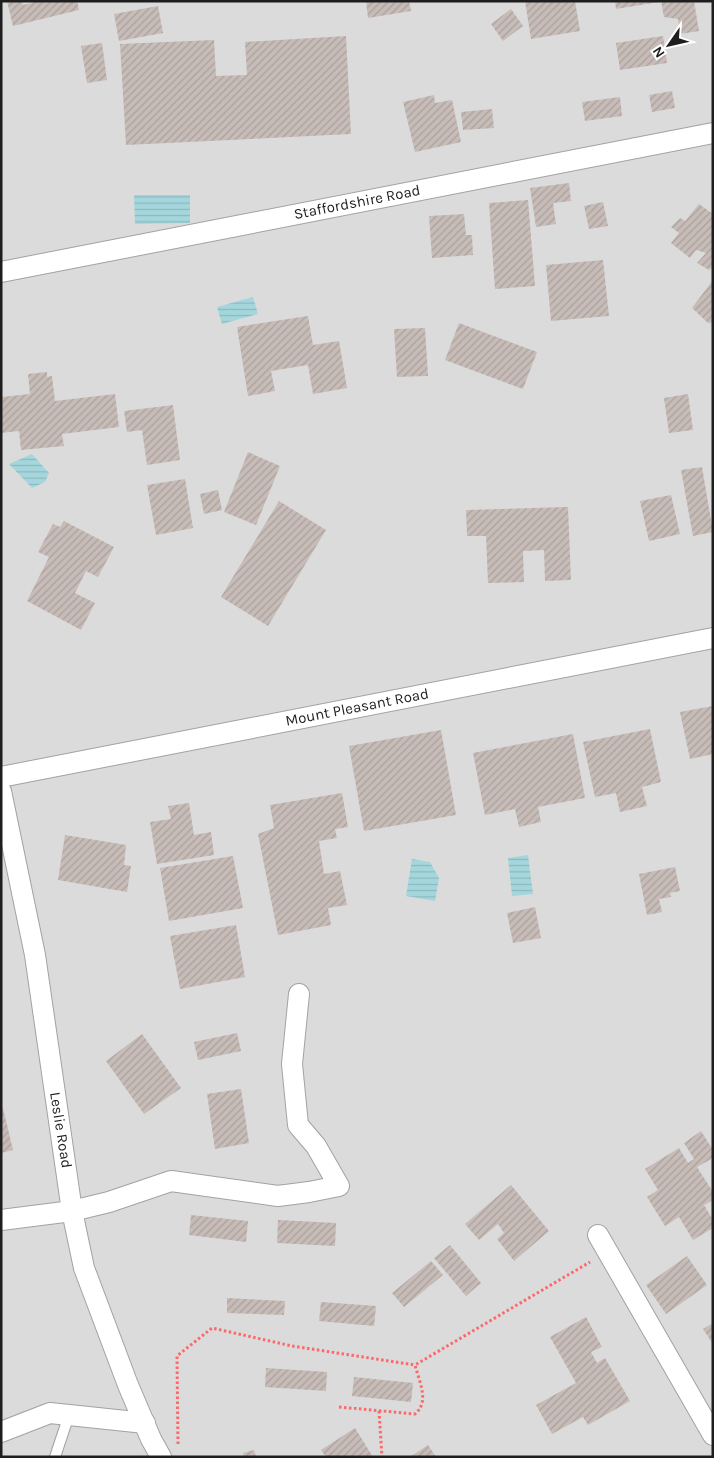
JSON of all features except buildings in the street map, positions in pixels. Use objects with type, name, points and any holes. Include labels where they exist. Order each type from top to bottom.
[{"type":"street","name":"Staffordshire Road","points":[[1,272],[713,132]]},
{"type":"street","name":"Mount Pleasant Road","points":[[1,777],[713,638]]},
{"type":"street","name":"Leslie Road","points":[[1,791],[35,955],[72,1211],[84,1268],[109,1336],[145,1423],[169,1452]]},
{"type":"street","points":[[1,1220],[72,1211],[109,1202],[171,1181],[278,1196],[339,1186],[316,1146],[298,1125],[292,1064],[299,994]]},
{"type":"street","points":[[603,1244],[713,1435]]},
{"type":"street","points":[[1,1432],[50,1413],[145,1423]]},
{"type":"lane","points":[[55,1457],[69,1415]]},
{"type":"path","points":[[169,1452],[179,1438],[177,1356],[212,1328],[292,1346],[415,1365],[603,1244]]},
{"type":"path","points":[[339,1407],[415,1414],[421,1409],[424,1398],[415,1365]]},
{"type":"path","points":[[379,1411],[382,1457]]},
{"type":"shaded area","points":[[1,1],[713,1],[713,1457],[1,1457]]},
{"type":"water","points":[[134,195],[190,195],[190,223],[135,224]]},
{"type":"water","points":[[253,297],[258,314],[222,324],[217,307]]},
{"type":"water","points":[[32,454],[49,473],[45,482],[32,488],[9,464]]},
{"type":"water","points":[[528,855],[533,894],[512,896],[508,858]]},
{"type":"water","points":[[412,859],[430,862],[439,878],[435,901],[406,896]]}]
